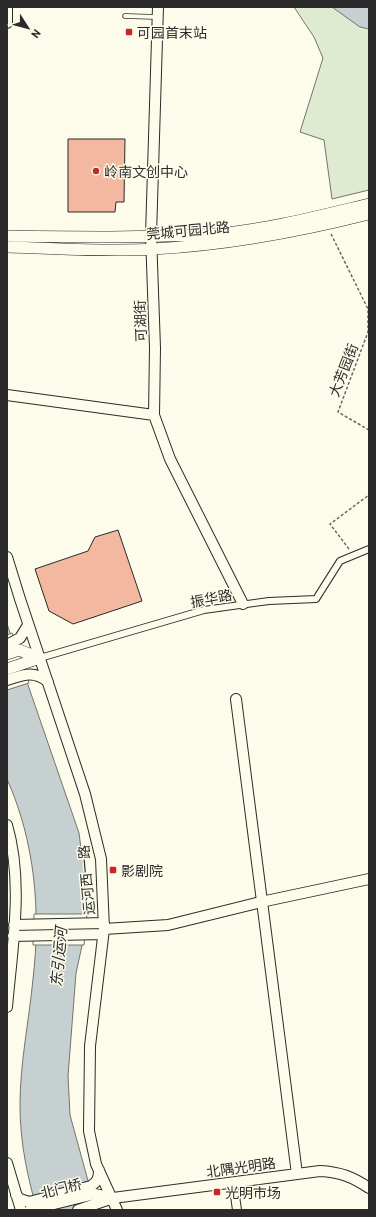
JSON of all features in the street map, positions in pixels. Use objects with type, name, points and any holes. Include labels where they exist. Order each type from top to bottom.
[{"type":"main road","name":"莞城可园北路","points":[[7,236],[151,235],[222,232],[272,225],[369,204]]},
{"type":"main road","name":"莞城可园北路","points":[[7,247],[151,249],[214,244],[327,224],[369,214]]},
{"type":"main road","points":[[7,654],[14,646],[40,658],[25,669],[7,669]]},
{"type":"street","points":[[7,7],[7,23]]},
{"type":"street","name":"可湖街","points":[[158,12],[151,235],[155,348],[154,415],[173,466],[244,604]]},
{"type":"street","points":[[7,395],[154,415]]},
{"type":"street","name":"振华路","points":[[40,658],[204,610],[269,601],[316,599],[340,561],[369,549]]},
{"type":"street","name":"运河西一路","points":[[7,556],[28,625],[95,828],[101,859],[101,929],[90,1046],[89,1132],[99,1170],[113,1198],[117,1210]]},
{"type":"street","points":[[14,646],[24,635],[28,625]]},
{"type":"street","points":[[7,680],[25,669],[48,682]]},
{"type":"street","points":[[236,699],[296,1174]]},
{"type":"street","points":[[7,825],[12,843],[15,872],[14,925],[7,1007]]},
{"type":"street","points":[[13,936],[32,936],[101,929],[168,925],[261,902],[369,880]]},
{"type":"street","points":[[14,925],[101,929]]},
{"type":"street","points":[[7,1163],[21,1210]]},
{"type":"street","points":[[99,1170],[99,1177],[93,1190],[113,1198]]},
{"type":"street","name":"北隅光明路","points":[[113,1198],[320,1171],[336,1172],[352,1177],[369,1188]]},
{"type":"street","points":[[233,1182],[237,1210]]},
{"type":"street","name":"北门桥","points":[[31,1207],[93,1190]]},
{"type":"street","points":[[16,1195],[20,1200],[31,1207]]},
{"type":"street","name":"北门桥","points":[[78,1210],[98,1205],[113,1198]]},
{"type":"lane","points":[[125,16],[158,12]]},
{"type":"path","name":"大芳园街","points":[[327,224],[368,309],[368,332],[338,412],[369,430]]},
{"type":"path","points":[[354,555],[330,524],[369,495]]},
{"type":"green space","points":[[294,7],[369,7],[369,190],[332,199],[324,140],[300,132],[323,58],[314,37]]},
{"type":"water","points":[[332,7],[369,7],[369,29],[360,27]]},
{"type":"water","name":"东引运河","points":[[7,624],[79,833],[84,872],[85,908],[83,941],[76,973],[68,1076],[70,1115],[96,1210],[37,1210],[27,1171],[23,1145],[20,1119],[20,1089],[35,953],[36,902],[30,852],[24,827],[7,779]]},
{"type":"pier","points":[[12,633],[29,683],[7,690],[7,635]]},
{"type":"pier","points":[[34,914],[87,914],[84,945],[33,945]]},
{"type":"building","name":"岭南文创中心","points":[[68,139],[125,139],[124,202],[116,202],[115,212],[68,212]]},
{"type":"building","points":[[118,530],[142,601],[73,624],[49,611],[35,569],[88,551],[95,537]]},
{"type":"place","name":"可园首末站","points":[[129,32]]},
{"type":"place","name":"岭南文创中心","points":[[96,171]]},
{"type":"place","name":"影剧院","points":[[113,870]]},
{"type":"place","name":"光明市场","points":[[217,1192]]}]
